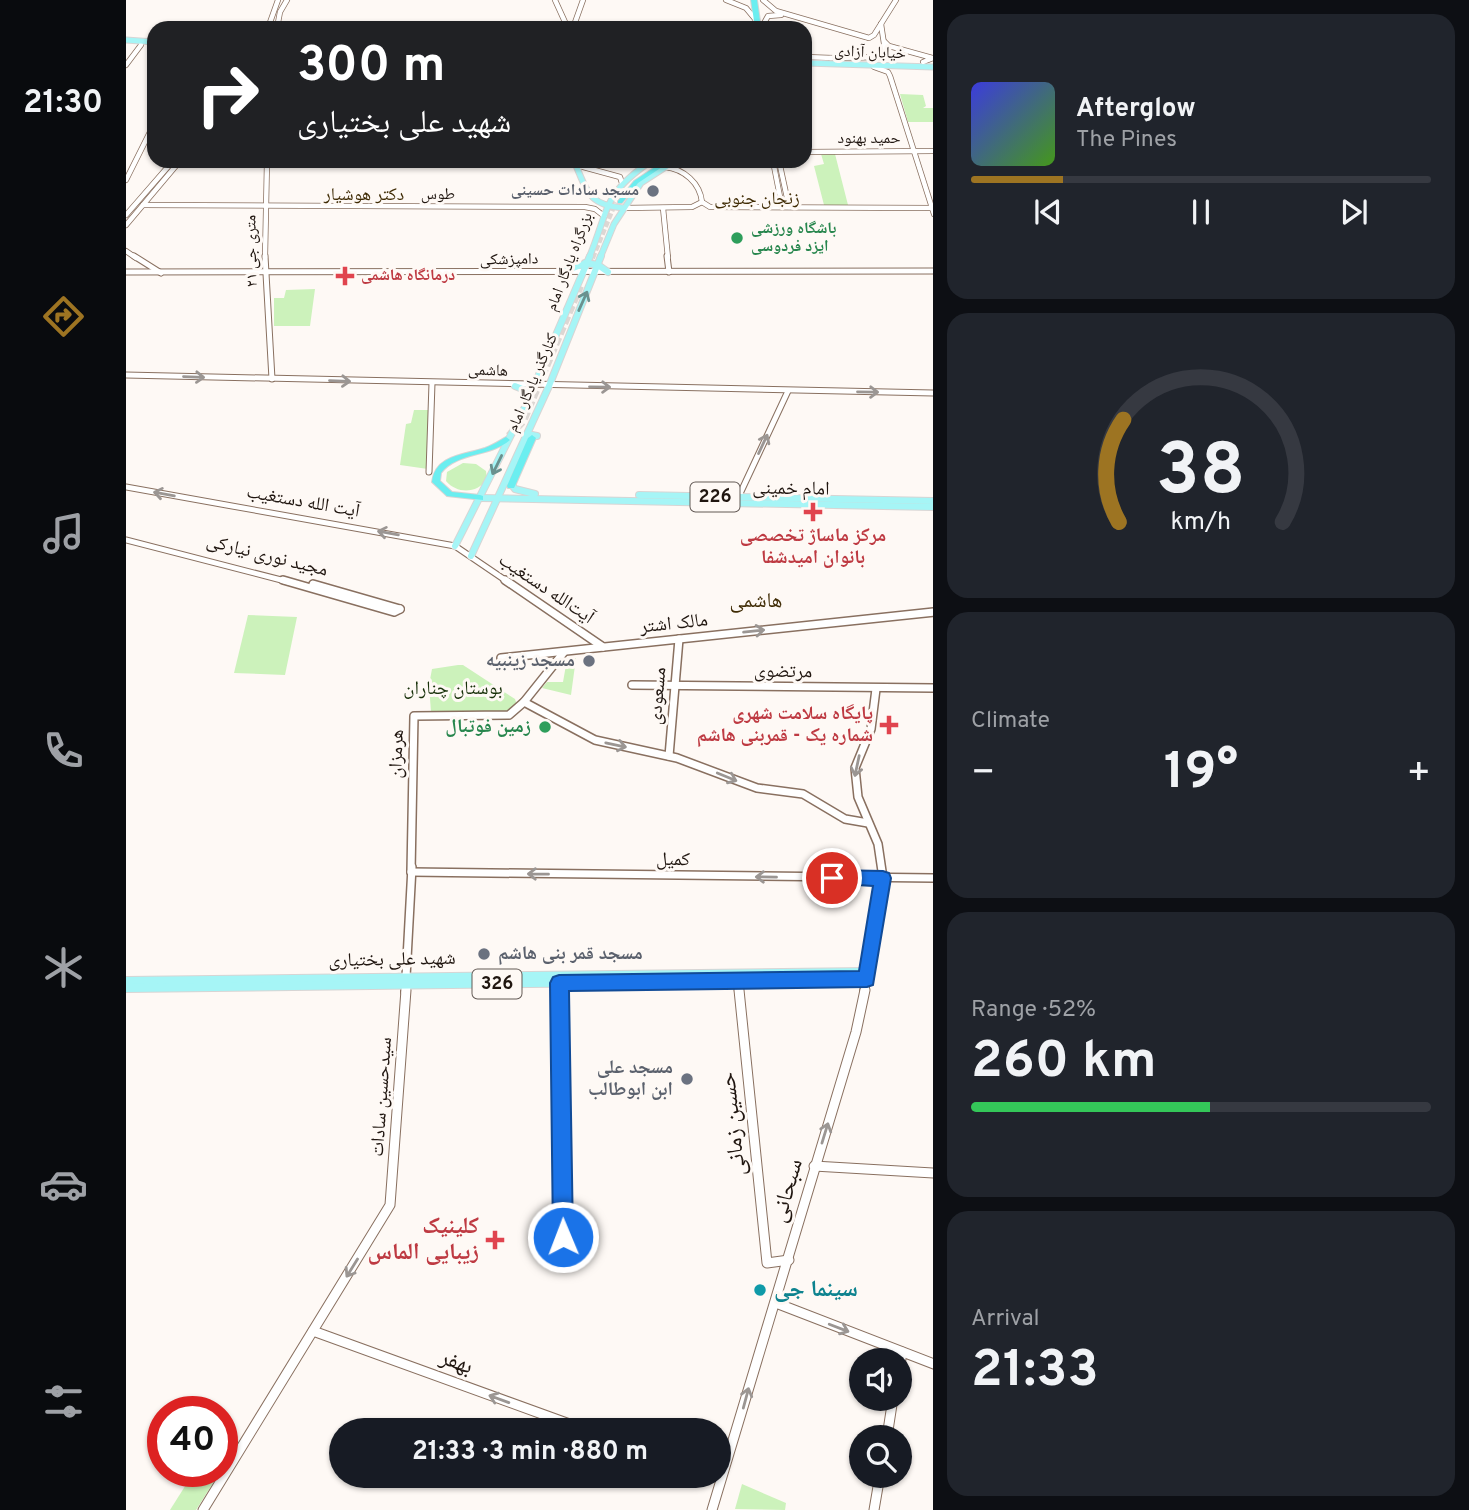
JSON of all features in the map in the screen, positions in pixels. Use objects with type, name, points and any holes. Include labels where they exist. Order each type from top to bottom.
[{"type":"highway","points":[[751,0],[758,21]]},
{"type":"highway","points":[[760,21],[762,0]]},
{"type":"highway","name":"بزرگراه یادگار امام","points":[[619,203],[636,182],[657,168]]},
{"type":"highway","points":[[511,486],[532,436]]},
{"type":"highway","points":[[480,498],[446,493],[436,482],[437,473],[449,461],[481,454],[506,440]]},
{"type":"main road","points":[[273,21],[273,15],[282,0]]},
{"type":"main road","points":[[555,0],[563,21]]},
{"type":"main road","points":[[577,21],[585,0]]},
{"type":"main road","points":[[726,0],[751,12],[757,21]]},
{"type":"main road","points":[[738,4],[751,0]]},
{"type":"main road","points":[[762,0],[773,10],[807,21]]},
{"type":"main road","points":[[812,24],[868,39],[873,36],[896,0]]},
{"type":"main road","points":[[764,21],[769,16],[779,15],[802,21]]},
{"type":"main road","points":[[812,23],[832,29]]},
{"type":"main road","points":[[812,60],[830,58],[885,60],[887,56],[880,24]]},
{"type":"main road","points":[[127,42],[147,42]]},
{"type":"main road","points":[[127,42],[147,44]]},
{"type":"main road","points":[[885,42],[889,46],[933,58],[923,62]]},
{"type":"main road","points":[[126,65],[141,45]]},
{"type":"main road","name":"خیابان آزادی","points":[[812,61],[885,60],[933,65]]},
{"type":"main road","name":"خیابان آزادی","points":[[812,61],[933,65]]},
{"type":"main road","points":[[812,62],[874,67],[905,66]]},
{"type":"main road","points":[[681,168],[699,191],[702,202],[710,207],[933,210],[890,76],[888,72],[874,67]]},
{"type":"main road","points":[[126,180],[147,138]]},
{"type":"main road","name":"حمید بهنود","points":[[812,152],[933,151]]},
{"type":"main road","points":[[126,225],[168,168]]},
{"type":"main road","points":[[157,184],[173,168]]},
{"type":"main road","name":"۲۱ متری جی","points":[[267,168],[265,273],[268,369],[272,379]]},
{"type":"main road","points":[[576,168],[590,200],[585,207]]},
{"type":"main road","points":[[588,168],[620,177],[622,183]]},
{"type":"main road","name":"بزرگراه یادگار امام","points":[[530,390],[606,208],[619,203],[622,183],[642,168]]},
{"type":"main road","points":[[675,168],[682,171]]},
{"type":"main road","points":[[775,168],[786,207]]},
{"type":"main road","points":[[780,168],[786,207]]},
{"type":"main road","points":[[126,215],[150,193]]},
{"type":"main road","points":[[587,194],[619,203],[663,208],[695,206],[702,202]]},
{"type":"main road","points":[[587,194],[596,204],[606,208],[619,203]]},
{"type":"main road","name":"کنارگذر یادگار امام","points":[[471,556],[508,473],[532,436],[545,395],[618,216],[619,203]]},
{"type":"main road","points":[[126,205],[135,205]]},
{"type":"main road","name":"طوس","points":[[143,205],[585,207],[595,209],[604,216]]},
{"type":"main road","points":[[663,208],[669,272]]},
{"type":"main road","points":[[604,216],[612,212],[618,216]]},
{"type":"main road","points":[[126,251],[163,274]]},
{"type":"main road","points":[[562,272],[584,264],[608,272],[933,271]]},
{"type":"main road","name":"دامپزشکی","points":[[126,272],[581,272],[597,269]]},
{"type":"main road","points":[[578,280],[585,278],[592,282]]},
{"type":"main road","name":"هاشمی","points":[[126,375],[515,386]]},
{"type":"main road","points":[[537,377],[550,383]]},
{"type":"main road","points":[[429,472],[432,383]]},
{"type":"main road","name":"هاشمی","points":[[530,390],[550,383],[933,393]]},
{"type":"main road","points":[[515,386],[545,395]]},
{"type":"main road","name":"کنارگذر یادگار امام","points":[[455,547],[525,407],[530,390]]},
{"type":"main road","points":[[738,498],[788,391]]},
{"type":"main road","points":[[508,473],[511,486]]},
{"type":"main road","name":"امام خمینی","points":[[511,486],[530,494],[933,507]]},
{"type":"main road","name":"آیت الله دستغیب","points":[[126,487],[455,547],[471,556]]},
{"type":"main road","name":"امام خمینی","points":[[480,498],[933,501]]},
{"type":"main road","points":[[491,514],[500,506],[518,498]]},
{"type":"main road","name":"مجید نوری نیارکی","points":[[126,538],[397,611]]},
{"type":"main road","name":"آیت‌الله دستغیب","points":[[471,556],[603,647]]},
{"type":"main road","name":"مالک اشتر","points":[[501,658],[933,611]]},
{"type":"main road","name":"مسعودی","points":[[669,756],[679,639]]},
{"type":"main road","points":[[564,651],[524,702],[604,743],[669,756],[757,788],[803,794],[848,821],[868,822]]},
{"type":"main road","points":[[538,654],[550,667]]},
{"type":"main road","name":"مرتضوی","points":[[632,685],[933,688]]},
{"type":"main road","name":"سبحانی","points":[[731,1438],[789,1260],[814,1167],[856,1032],[868,976],[883,878],[878,844],[858,797],[855,768],[869,735],[876,689]]},
{"type":"main road","name":"هرمزان","points":[[406,981],[417,716],[508,715],[524,702]]},
{"type":"main road","name":"کمیل","points":[[411,872],[933,878]]},
{"type":"main road","name":"شهید علی بختیاری","points":[[126,988],[244,983],[868,976]]},
{"type":"main road","name":"حسین زمانی","points":[[738,977],[767,1263],[789,1260]]},
{"type":"main road","points":[[559,979],[563,1237]]},
{"type":"main road","name":"شهید علی بختیاری","points":[[126,981],[244,983]]},
{"type":"main road","name":"سیدحسین سادات","points":[[313,1331],[391,1202],[406,981]]},
{"type":"main road","points":[[814,1167],[933,1173]]},
{"type":"main road","points":[[776,1303],[892,1348]]},
{"type":"main road","points":[[203,1510],[313,1331]]},
{"type":"main road","name":"بهفر","points":[[313,1331],[553,1418]]},
{"type":"main road","points":[[912,1356],[933,1364]]},
{"type":"main road","name":"سبحانی","points":[[712,1510],[716,1488]]},
{"type":"main road","points":[[873,1510],[877,1488]]},
{"type":"green space","points":[[900,94],[923,95],[926,106],[923,108],[933,108],[933,122],[908,122]]},
{"type":"green space","points":[[821,154],[835,154],[848,205],[824,205],[814,166],[824,164]]},
{"type":"green space","points":[[315,289],[310,326],[274,326],[274,298],[284,298],[286,290]]},
{"type":"green space","points":[[414,410],[429,410],[428,469],[400,465],[406,424],[411,423]]},
{"type":"green space","points":[[463,463],[476,464],[486,471],[487,479],[483,484],[473,490],[461,490],[446,481],[447,472]]},
{"type":"green space","points":[[248,615],[297,617],[285,675],[234,673]]},
{"type":"green space","points":[[576,658],[571,695],[542,688],[547,682],[563,682],[566,665],[560,664],[563,659]]},
{"type":"green space","name":"بوستان چناران","points":[[463,665],[515,699],[517,705],[507,713],[431,712],[429,685],[432,669]]},
{"type":"green space","points":[[742,1484],[786,1503],[785,1510],[735,1509]]},
{"type":"green space","points":[[185,1487],[211,1487],[196,1510],[170,1510]]},
{"type":"tunnel","points":[[592,258],[615,202]]},
{"type":"tunnel","points":[[588,266],[592,256]]},
{"type":"tunnel","points":[[509,436],[523,421],[580,286]]},
{"type":"place","name":"مسجد سادات حسینی","points":[[653,191]]},
{"type":"place","name":"باشگاه ورزشی ایزد فردوسی","points":[[737,238]]},
{"type":"place","name":"درمانگاه هاشمی","points":[[345,276]]},
{"type":"place","name":"مرکز ماساژ تخصصی بانوان امیدشفا","points":[[813,512]]},
{"type":"place","name":"مسجد زینبیه","points":[[589,661]]},
{"type":"place","name":"پایگاه سلامت شهری شماره یک - قمربنی هاشم","points":[[889,725]]},
{"type":"place","name":"زمین فوتبال","points":[[545,727]]},
{"type":"place","name":"مسجد قمر بنی هاشم","points":[[484,954]]},
{"type":"place","name":"مسجد علی ابن ابوطالب","points":[[687,1079]]},
{"type":"place","name":"کلینیک زیبایی الماس","points":[[495,1240]]},
{"type":"place","name":"سینما جی","points":[[760,1290]]},
{"type":"district","name":"دکتر هوشیار","points":[[364,195]]},
{"type":"district","name":"زنجان جنوبی","points":[[757,199]]},
{"type":"district","name":"هاشمی","points":[[756,601]]},
{"type":"route","points":[[563,1237],[559,983],[867,979],[883,878],[832,878]]}]
